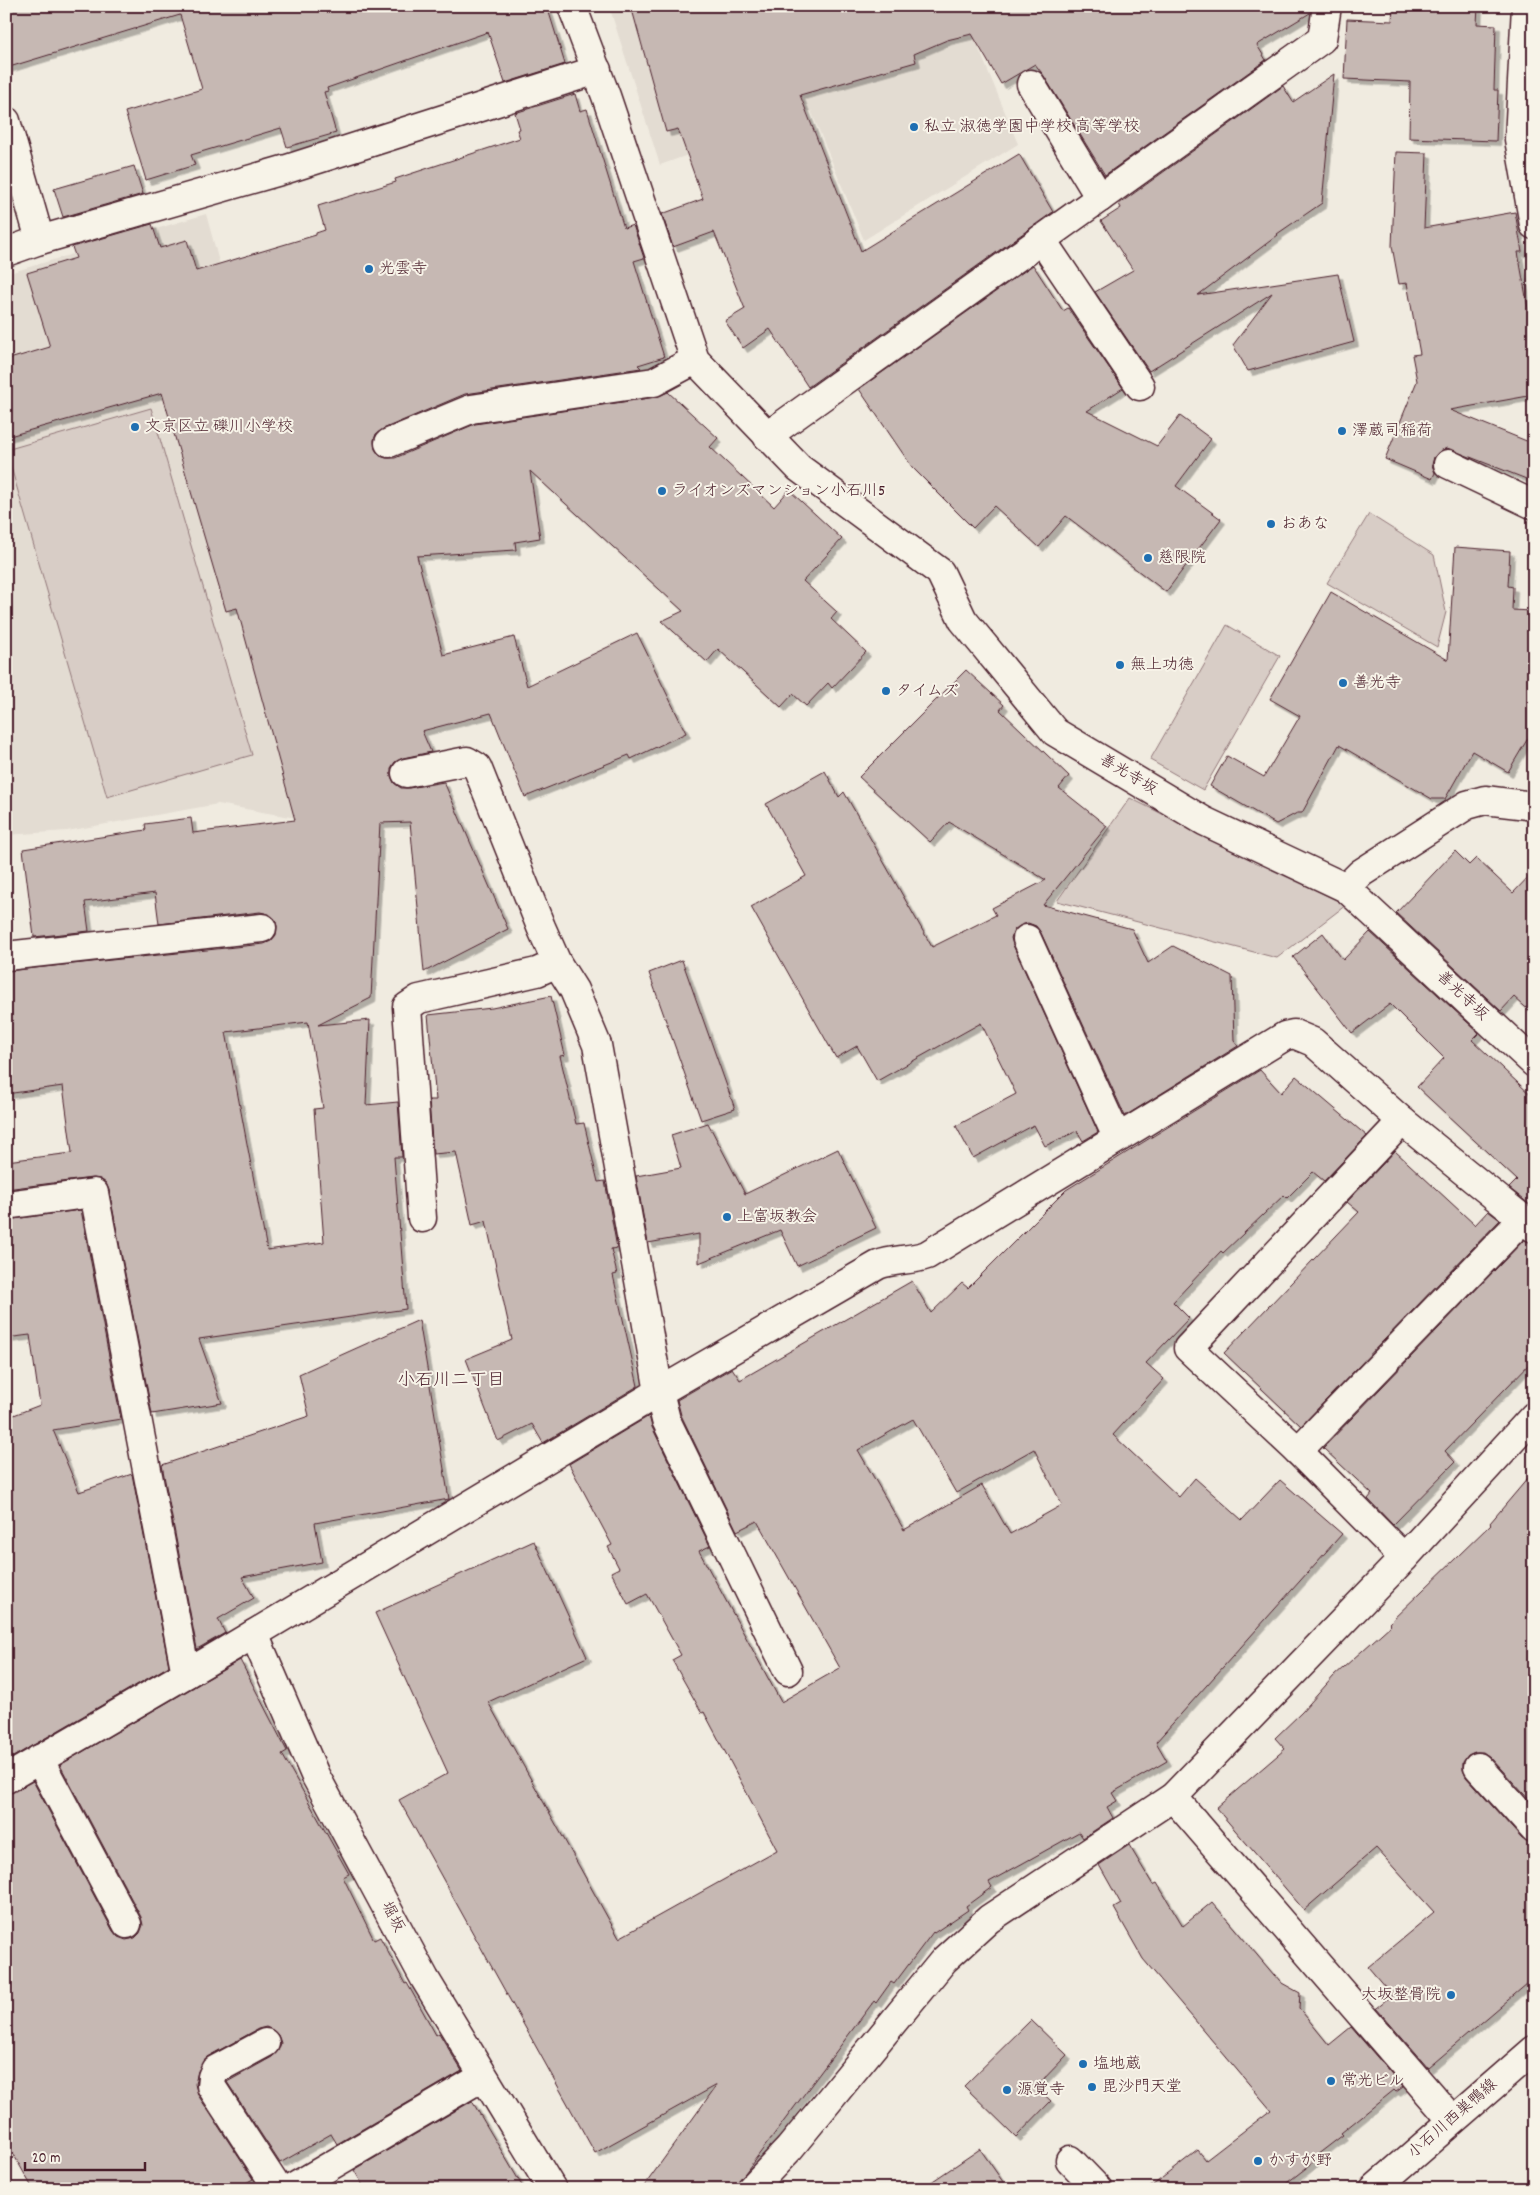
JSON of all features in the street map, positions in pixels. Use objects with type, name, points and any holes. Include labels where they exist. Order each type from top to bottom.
[{"type":"street","points":[[389,443],[471,409],[654,382],[695,360],[596,70],[572,6]]},
{"type":"street","points":[[767,436],[1322,39],[1327,6]]},
{"type":"street","points":[[1526,6],[1519,139],[1534,225]]},
{"type":"street","points":[[6,252],[40,240],[278,172],[596,70]]},
{"type":"street","points":[[1031,84],[1100,198]]},
{"type":"street","points":[[6,121],[40,240]]},
{"type":"street","points":[[1042,239],[1140,386]]},
{"type":"street","name":"善光寺坂","points":[[695,360],[799,468],[940,572],[956,627],[1055,732],[1204,821],[1346,888],[1534,1063]]},
{"type":"street","points":[[1448,464],[1534,506]]},
{"type":"street","points":[[406,773],[468,761],[477,767],[540,927],[557,963],[574,990],[597,1045],[659,1392],[666,1420],[788,1671]]},
{"type":"street","points":[[1346,888],[1361,873],[1467,805],[1485,800],[1534,806]]},
{"type":"street","points":[[6,956],[262,928]]},
{"type":"street","points":[[1027,939],[1117,1137]]},
{"type":"street","points":[[422,1218],[407,1007],[419,999],[537,972],[557,963]]},
{"type":"street","points":[[6,1779],[254,1634],[659,1392],[878,1265],[896,1260],[910,1260],[926,1256],[1275,1041],[1294,1034],[1304,1037],[1327,1053],[1402,1121],[1528,1224],[1298,1451]]},
{"type":"street","points":[[1402,1121],[1188,1348],[1298,1451],[1404,1558]]},
{"type":"street","points":[[6,1205],[94,1193],[186,1674]]},
{"type":"street","points":[[751,2189],[789,2149],[944,1960],[965,1939],[989,1919],[1173,1796],[1404,1558],[1534,1416]]},
{"type":"street","name":"堀坂","points":[[254,1634],[316,1775],[425,1979],[552,2189]]},
{"type":"street","points":[[39,1759],[127,1924]]},
{"type":"street","points":[[1478,1767],[1534,1829]]},
{"type":"street","points":[[1173,1796],[1452,2120]]},
{"type":"street","points":[[264,2044],[215,2070],[211,2086],[278,2189]]},
{"type":"street","name":"小石川西巣鴨線","points":[[1374,2189],[1534,2050]]},
{"type":"street","points":[[291,2189],[472,2083],[486,2081]]},
{"type":"street","points":[[1070,2160],[1098,2189]]},
{"type":"shaded area","name":"私立 淑徳学園中学校 高等学校","points":[[609,6],[1072,6],[979,49],[1018,144],[864,240],[811,111],[660,165]]},
{"type":"shaded area","name":"文京区立 礫川小学校","points":[[206,214],[309,593],[296,818],[218,804],[67,831],[6,835],[6,274]]},
{"type":"shaded area","points":[[151,408],[252,755],[107,797],[6,450]]},
{"type":"shaded area","points":[[1369,514],[1434,555],[1446,612],[1437,647],[1327,583]]},
{"type":"shaded area","points":[[1227,625],[1280,656],[1203,790],[1150,760]]},
{"type":"shaded area","points":[[1130,798],[1346,905],[1277,958],[1057,901]]},
{"type":"building","points":[[6,6],[547,6],[565,64],[505,83],[488,32],[327,88],[328,91],[324,92],[336,133],[287,147],[281,128],[191,155],[195,165],[146,180],[125,112],[202,89],[180,15],[6,68]]},
{"type":"building","points":[[631,6],[1311,6],[1310,13],[1257,45],[1266,60],[1105,175],[1035,64],[1001,84],[972,34],[947,40],[914,54],[916,62],[800,95],[861,251],[1019,154],[1053,212],[808,387],[770,329],[743,348],[725,321],[745,309],[714,232],[673,247],[662,214],[703,199],[678,129],[666,132]]},
{"type":"building","points":[[1393,6],[1478,6],[1477,24],[1496,25],[1494,90],[1498,90],[1496,141],[1409,138],[1410,82],[1344,79],[1347,19],[1392,21]]},
{"type":"building","points":[[1334,74],[1322,203],[1277,234],[1198,295],[1338,274],[1354,342],[1248,371],[1233,345],[1272,293],[1149,371],[1095,292],[1133,270],[1101,221],[1121,208],[1119,204],[1283,86],[1293,102]]},
{"type":"building","points":[[575,94],[580,111],[587,109],[624,228],[633,225],[644,258],[634,261],[664,357],[638,365],[641,368],[465,394],[383,429],[376,434],[374,440],[375,449],[380,456],[395,458],[475,424],[656,397],[668,392],[718,438],[710,447],[774,507],[789,490],[842,539],[803,581],[837,612],[831,619],[866,652],[832,688],[828,683],[806,706],[793,694],[781,707],[718,649],[707,662],[662,621],[683,611],[530,471],[540,538],[515,542],[516,550],[417,556],[443,655],[514,637],[527,686],[637,633],[686,733],[631,759],[629,755],[525,797],[491,713],[422,731],[431,752],[403,758],[395,762],[391,768],[391,776],[394,783],[401,788],[444,782],[508,929],[424,972],[410,822],[380,823],[371,998],[318,1025],[370,1020],[366,1105],[398,1102],[402,1157],[394,1157],[406,1309],[199,1339],[222,1403],[152,1414],[109,1190],[106,1183],[100,1179],[92,1178],[6,1189],[6,1161],[72,1153],[63,1086],[6,1094],[6,971],[264,944],[271,941],[276,935],[277,926],[275,919],[269,914],[260,912],[159,924],[155,893],[85,902],[89,931],[34,937],[23,849],[146,830],[145,824],[191,818],[193,833],[295,820],[237,608],[226,611],[162,393],[6,437],[6,360],[50,347],[27,273],[76,258],[72,247],[152,224],[160,248],[187,240],[196,271],[316,235],[316,233],[325,230],[318,206],[396,182],[395,179],[520,138],[517,130],[520,129],[515,113]],"holes":[[[308,1022],[323,1108],[314,1109],[324,1242],[267,1250],[226,1032]]]},
{"type":"building","points":[[1396,152],[1427,153],[1424,228],[1515,212],[1522,252],[1518,252],[1534,342],[1534,395],[1450,410],[1534,444],[1534,482],[1447,448],[1440,451],[1434,457],[1432,465],[1435,473],[1432,479],[1385,459],[1417,381],[1412,355],[1420,354],[1407,283],[1399,284],[1392,246]]},
{"type":"building","points":[[134,166],[143,194],[63,217],[54,189]]},
{"type":"building","points":[[1033,265],[1063,311],[1068,308],[1123,388],[1087,411],[1157,446],[1180,416],[1211,439],[1176,486],[1221,519],[1166,592],[1066,516],[1039,547],[994,506],[973,528],[912,467],[859,389]]},
{"type":"building","points":[[1455,547],[1510,551],[1508,586],[1513,587],[1512,610],[1531,611],[1528,650],[1534,651],[1534,728],[1508,772],[1472,751],[1445,799],[1432,799],[1339,745],[1302,813],[1297,813],[1276,824],[1210,786],[1227,756],[1264,777],[1300,716],[1270,699],[1331,592],[1448,660]]},
{"type":"building","points":[[966,670],[1004,705],[1000,710],[1069,776],[1059,788],[1107,826],[1043,905],[1132,929],[1148,963],[1173,946],[1232,976],[1234,1041],[1238,1046],[1125,1116],[1041,933],[1036,926],[1028,923],[1021,925],[1014,930],[1011,938],[1013,945],[1098,1132],[1083,1141],[1077,1131],[1045,1146],[1034,1125],[973,1158],[956,1126],[1016,1094],[981,1023],[877,1081],[857,1046],[836,1058],[751,907],[806,876],[766,804],[825,771],[839,797],[844,792],[932,947],[996,915],[992,908],[1046,880],[949,822],[930,842],[859,777]]},
{"type":"building","points":[[1455,851],[1469,865],[1476,858],[1513,893],[1534,871],[1534,1015],[1514,997],[1501,1011],[1396,913]]},
{"type":"building","points":[[1370,932],[1479,1033],[1472,1040],[1534,1098],[1534,1208],[1509,1188],[1517,1180],[1417,1087],[1444,1058],[1390,1004],[1352,1033],[1293,957],[1323,933],[1343,960]]},
{"type":"building","points":[[682,960],[735,1109],[701,1120],[649,973]]},
{"type":"building","points":[[551,996],[565,1055],[560,1056],[576,1124],[584,1123],[598,1182],[605,1181],[617,1248],[611,1249],[617,1274],[613,1275],[638,1386],[543,1443],[532,1424],[498,1441],[466,1359],[512,1340],[486,1221],[472,1225],[456,1152],[433,1154],[429,1100],[436,1100],[428,1015],[492,1008]]},
{"type":"building","points":[[1260,1070],[1281,1093],[1296,1076],[1367,1136],[1324,1181],[1313,1172],[1287,1198],[1284,1195],[1223,1253],[1221,1251],[1173,1302],[1189,1318],[1146,1363],[1164,1379],[1113,1435],[1179,1497],[1195,1478],[1242,1520],[1280,1480],[1342,1534],[1156,1742],[1167,1761],[1112,1793],[1117,1801],[1107,1807],[1113,1818],[1083,1838],[1079,1832],[989,1882],[992,1887],[966,1906],[968,1910],[933,1932],[894,1984],[891,1982],[876,2003],[874,2001],[733,2189],[642,2189],[717,2085],[595,2153],[399,1800],[448,1773],[375,1613],[534,1541],[587,1657],[488,1702],[619,1938],[777,1850],[704,1712],[702,1713],[672,1660],[681,1655],[647,1594],[628,1604],[611,1572],[619,1568],[608,1547],[612,1545],[569,1464],[649,1416],[652,1427],[710,1546],[699,1551],[781,1702],[840,1668],[757,1521],[737,1531],[681,1415],[677,1400],[732,1368],[740,1380],[912,1281],[931,1313],[962,1283],[968,1288],[1066,1190]],"holes":[[[913,1419],[956,1493],[1034,1449],[1062,1505],[1010,1534],[982,1485],[904,1530],[858,1450]]]},
{"type":"building","points":[[708,1123],[745,1194],[838,1149],[876,1228],[797,1266],[780,1230],[699,1263],[699,1234],[648,1243],[636,1176],[681,1168],[671,1135]]},
{"type":"building","points":[[1395,1151],[1475,1225],[1488,1211],[1500,1220],[1301,1426],[1224,1353],[1359,1212],[1347,1202]]},
{"type":"building","points":[[81,1210],[121,1419],[53,1430],[79,1492],[132,1474],[169,1666],[6,1761],[6,1418],[40,1405],[30,1335],[6,1338],[6,1220]]},
{"type":"building","points":[[1524,1240],[1534,1243],[1534,1359],[1445,1451],[1455,1462],[1393,1525],[1368,1499],[1372,1494],[1323,1448]]},
{"type":"building","points":[[419,1320],[449,1499],[315,1523],[322,1562],[242,1577],[254,1598],[218,1619],[225,1633],[197,1649],[162,1465],[309,1416],[299,1374]]},
{"type":"building","points":[[1534,1471],[1534,1805],[1490,1757],[1483,1752],[1475,1752],[1468,1755],[1463,1762],[1463,1770],[1466,1777],[1522,1839],[1534,1844],[1534,1978],[1428,2068],[1376,2008],[1392,1995],[1368,1967],[1434,1912],[1376,1848],[1304,1910],[1216,1808],[1285,1749],[1275,1738],[1302,1712],[1334,1676],[1391,1625],[1389,1623],[1491,1524]]},
{"type":"building","points":[[240,1660],[287,1751],[282,1754],[349,1874],[343,1877],[374,1940],[380,1937],[405,1984],[407,1983],[436,2035],[439,2033],[462,2071],[337,2144],[331,2134],[280,2163],[227,2082],[272,2057],[278,2051],[281,2043],[278,2035],[266,2027],[258,2029],[207,2057],[198,2071],[195,2084],[198,2095],[253,2179],[235,2189],[33,2189],[6,2141],[6,1795],[33,1781],[113,1931],[118,1937],[126,1940],[135,1938],[140,1933],[143,1925],[141,1917],[60,1765]]},
{"type":"building","points":[[1129,1845],[1153,1885],[1157,1883],[1183,1926],[1212,1902],[1280,1982],[1300,1993],[1299,2008],[1329,2045],[1351,2027],[1403,2087],[1396,2092],[1394,2090],[1341,2133],[1343,2135],[1317,2155],[1319,2158],[1279,2189],[1148,2189],[1198,2150],[1206,2160],[1271,2110],[1143,1959],[1114,1908],[1121,1904],[1099,1865]]},
{"type":"building","points":[[1031,2020],[1067,2055],[1036,2087],[1051,2101],[1016,2137],[964,2086]]},
{"type":"building","points":[[472,2101],[524,2189],[365,2189],[354,2170]]},
{"type":"building","points":[[980,2149],[1008,2189],[921,2189]]},
{"type":"place","name":"私立 淑徳学園中学校 高等学校","points":[[914,127]]},
{"type":"place","name":"光雲寺","points":[[369,269]]},
{"type":"place","name":"文京区立 礫川小学校","points":[[135,427]]},
{"type":"place","name":"澤蔵司稲荷","points":[[1342,431]]},
{"type":"place","name":"ライオンズマンション小石川5","points":[[662,491]]},
{"type":"place","name":"おあな","points":[[1271,524]]},
{"type":"place","name":"慈限院","points":[[1148,558]]},
{"type":"place","name":"無上功徳","points":[[1120,665]]},
{"type":"place","name":"善光寺","points":[[1343,683]]},
{"type":"place","name":"タイムズ","points":[[886,691]]},
{"type":"place","name":"上富坂教会","points":[[727,1217]]},
{"type":"place","name":"大坂整骨院","points":[[1451,1995]]},
{"type":"place","name":"塩地蔵","points":[[1083,2064]]},
{"type":"place","name":"常光ビル","points":[[1331,2081]]},
{"type":"place","name":"毘沙門天堂","points":[[1092,2087]]},
{"type":"place","name":"源覚寺","points":[[1007,2090]]},
{"type":"place","name":"かすが野","points":[[1258,2161]]},
{"type":"district","name":"小石川二丁目","points":[[451,1381]]}]
